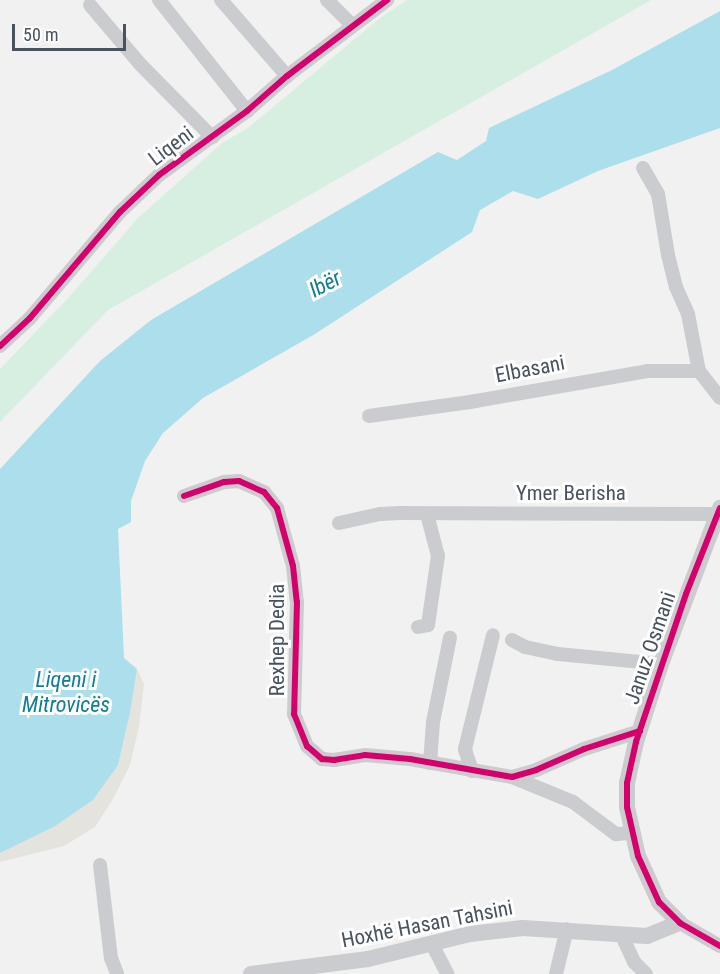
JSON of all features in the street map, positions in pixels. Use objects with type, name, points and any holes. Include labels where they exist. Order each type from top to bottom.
[{"type":"street","points":[[159,0],[247,111]]},
{"type":"street","points":[[221,0],[286,76]]},
{"type":"street","points":[[327,0],[352,25]]},
{"type":"street","name":"Liqeni","points":[[0,346],[30,318],[120,212],[159,175],[247,111],[286,76],[387,0]]},
{"type":"street","points":[[90,5],[140,64],[212,137]]},
{"type":"street","points":[[643,168],[658,194],[668,255],[676,287],[688,314],[699,371],[720,398]]},
{"type":"street","name":"Elbasani","points":[[369,416],[470,402],[647,370],[699,371]]},
{"type":"street","name":"Rexhep Dedia","points":[[184,496],[224,482],[239,481],[264,492],[277,508],[293,566],[297,602],[294,714],[303,737],[314,753],[327,760],[365,755],[512,777],[573,802],[616,834],[632,833]]},
{"type":"street","name":"Ymer Berisha","points":[[339,523],[380,514],[718,511]]},
{"type":"street","name":"Januz Osmani","points":[[718,511],[661,664],[640,731],[627,783],[627,807],[645,876],[659,902],[680,923],[720,946]]},
{"type":"street","points":[[418,627],[428,625],[438,556],[427,514]]},
{"type":"street","points":[[472,771],[465,749],[493,635]]},
{"type":"street","points":[[430,763],[433,722],[450,638]]},
{"type":"street","name":"Januz Osmani","points":[[512,640],[525,647],[558,654],[661,664]]},
{"type":"street","name":"Rexhep Dedia","points":[[512,777],[536,770],[584,749],[640,731]]},
{"type":"street","points":[[100,865],[111,958],[117,974]]},
{"type":"street","name":"Hoxhë Hasan Tahsini","points":[[251,974],[317,970],[470,934],[523,928],[567,929],[622,936],[656,935],[680,923]]},
{"type":"street","points":[[556,974],[567,929]]},
{"type":"street","points":[[622,936],[634,962],[646,974]]},
{"type":"street","points":[[432,944],[447,974]]},
{"type":"green space","points":[[407,0],[651,0],[108,310],[0,422],[0,369],[70,296],[138,218],[222,143],[248,128],[380,18]]},
{"type":"sand","points":[[137,669],[144,684],[139,727],[130,765],[113,799],[95,827],[64,846],[0,862],[0,853],[118,765]]},
{"type":"water","name":"Liqeni i Mitrovicës","points":[[720,11],[720,128],[598,171],[538,199],[513,191],[480,210],[472,232],[315,334],[203,398],[163,433],[145,461],[131,501],[131,522],[118,529],[124,658],[137,669],[118,765],[93,800],[55,826],[0,853],[0,469],[100,361],[151,320],[438,152],[457,160],[486,141],[489,128],[612,70]]},
{"type":"cycle path","points":[[0,346],[30,318],[120,212],[159,175],[247,111],[287,76],[387,0]]},
{"type":"cycle path","points":[[184,496],[224,482],[239,481],[264,492],[277,508],[293,566],[297,602],[294,714],[307,746],[322,759],[334,760],[365,755],[410,759],[512,777],[536,770],[584,749],[640,731]]},
{"type":"cycle path","points":[[720,508],[686,594],[636,742],[627,783],[627,807],[638,856],[659,902],[680,923],[720,946]]},
{"type":"water label","name":"Ibër","points":[[325,284]]}]
